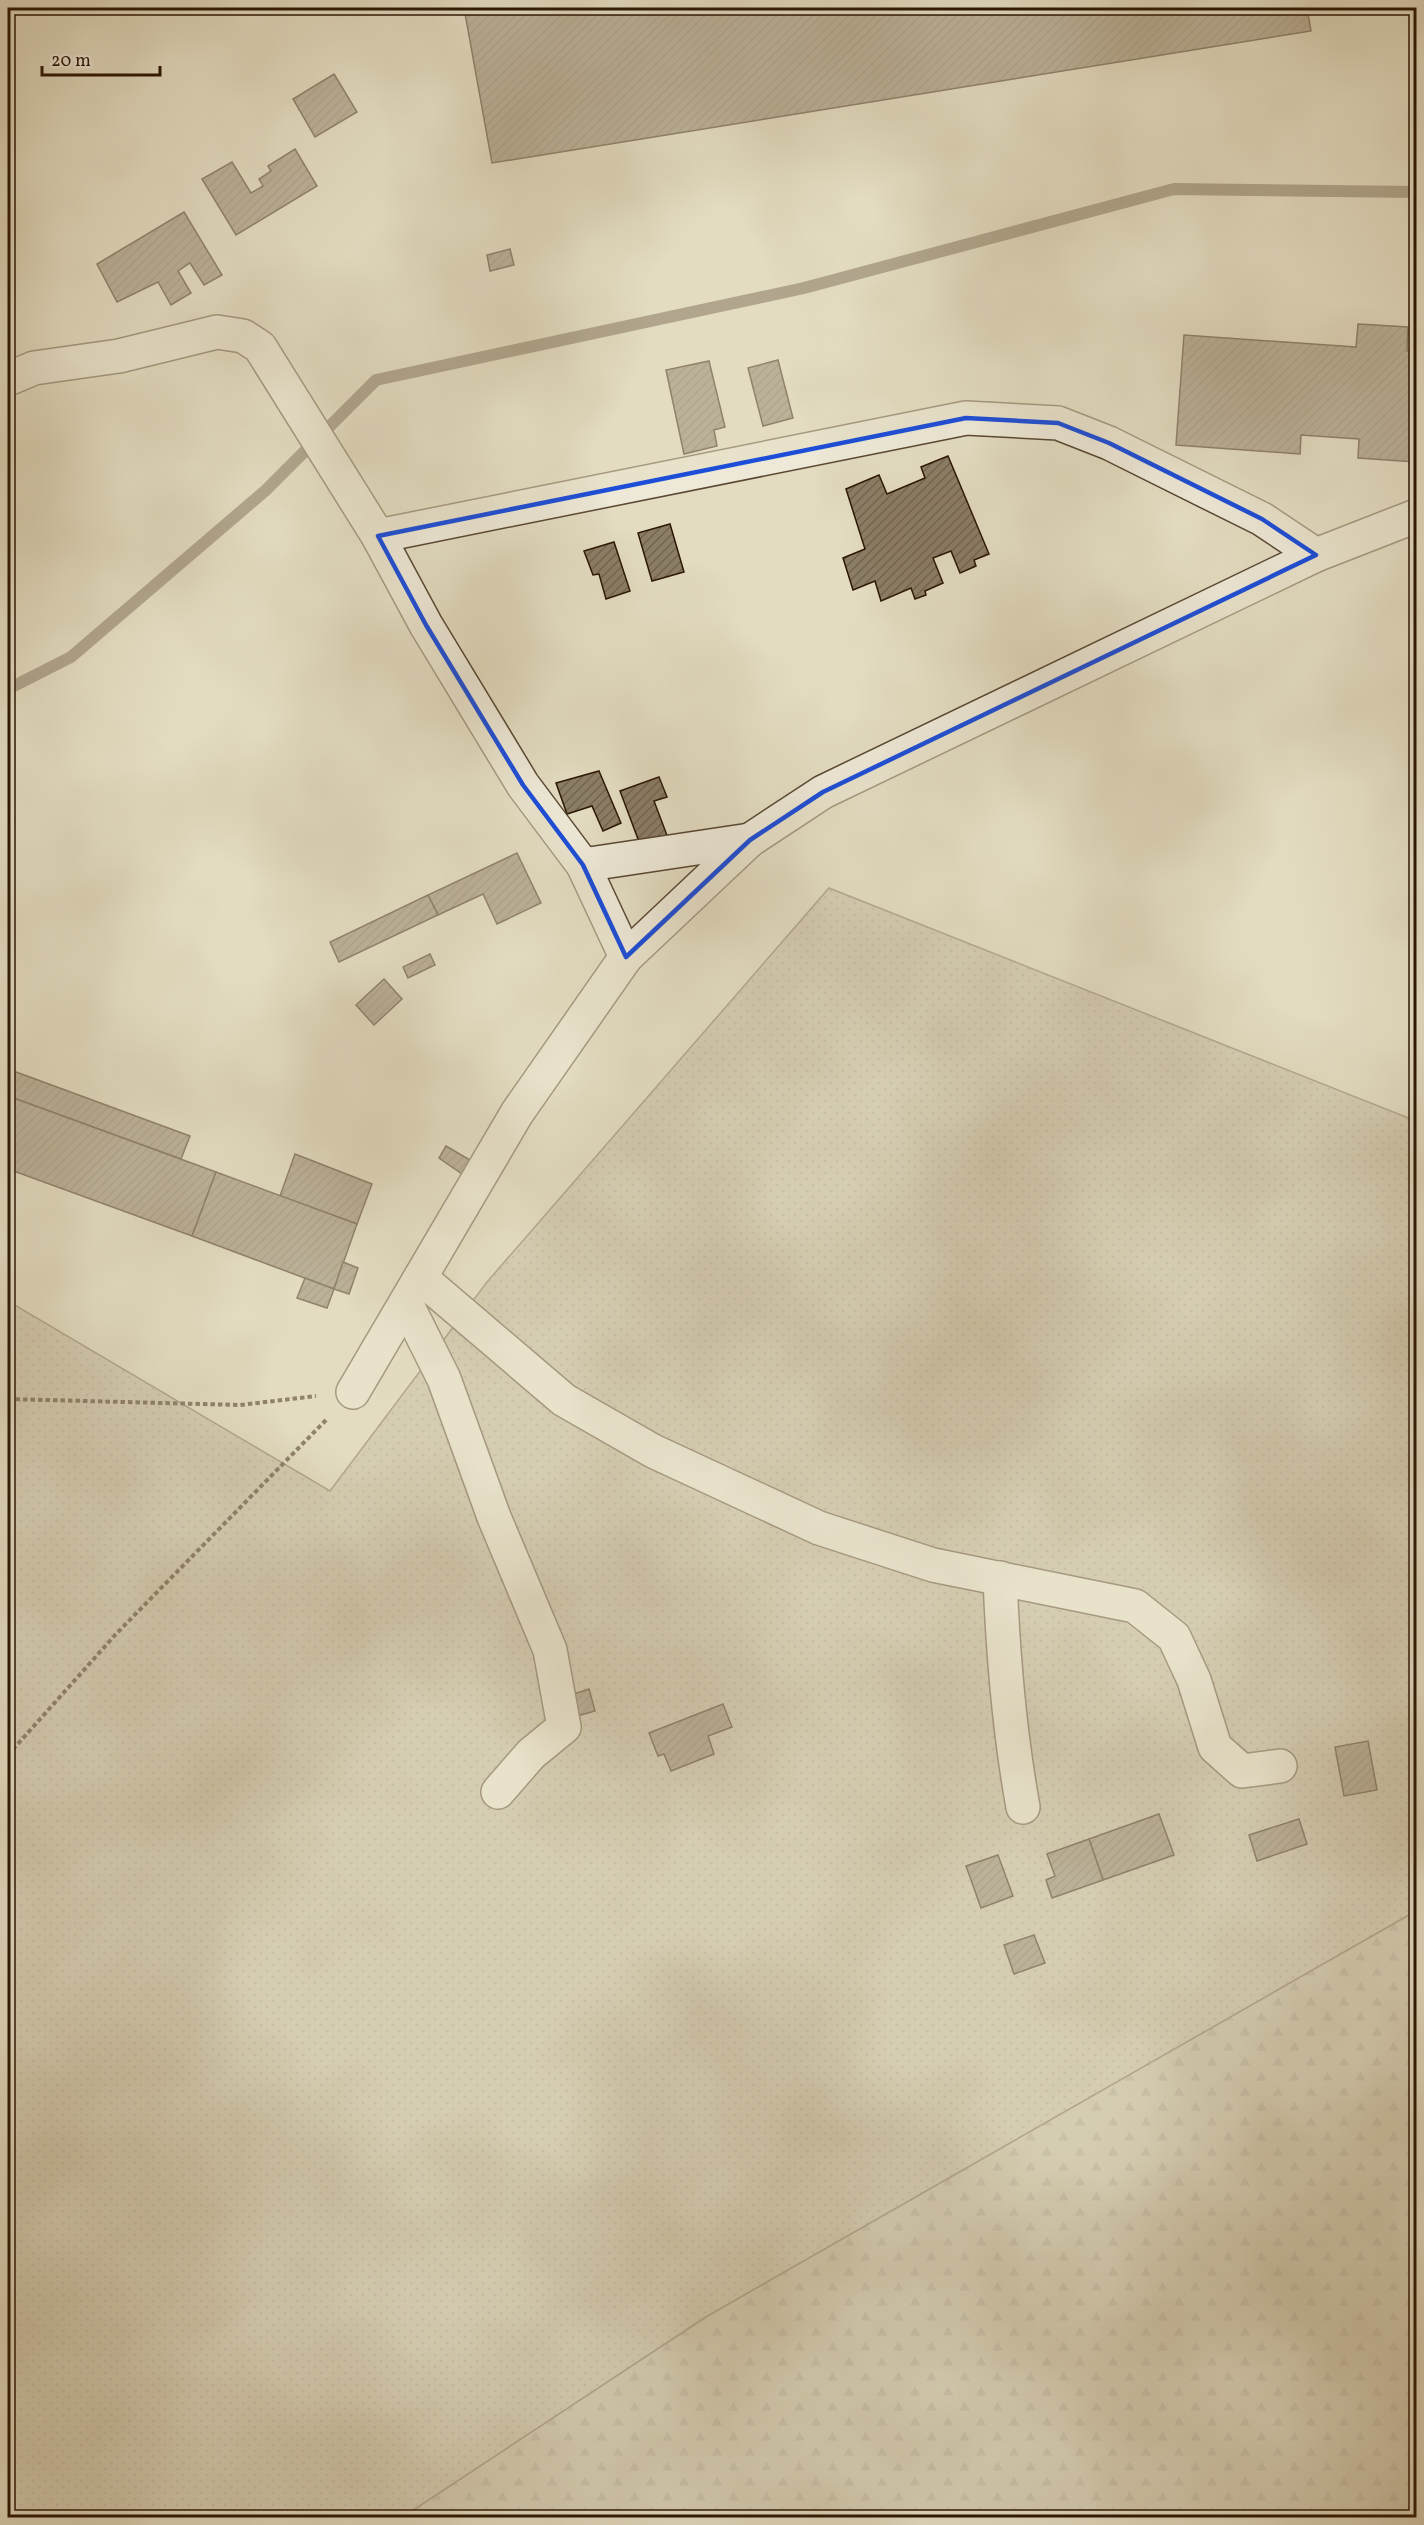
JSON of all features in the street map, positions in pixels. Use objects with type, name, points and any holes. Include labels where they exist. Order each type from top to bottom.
[{"type":"street","points":[[8,379],[34,368],[119,356],[217,332],[243,336],[260,347],[378,536],[426,625],[523,785],[583,865],[626,957]]},
{"type":"street","points":[[378,536],[966,418],[1058,423],[1109,443],[1262,519],[1316,555]]},
{"type":"street","points":[[353,1392],[517,1113],[626,957],[750,840],[823,792],[1316,555],[1416,516]]},
{"type":"street","points":[[583,865],[750,840]]},
{"type":"street","points":[[414,1290],[564,1400],[653,1451],[819,1528],[933,1565],[1135,1606],[1174,1637],[1194,1680],[1215,1746],[1242,1771],[1280,1767]]},
{"type":"street","points":[[414,1290],[494,1517],[550,1650],[564,1727],[531,1754],[498,1792]]},
{"type":"street","points":[[1000,1578],[1005,1683],[1012,1747],[1023,1807]]},
{"type":"path","points":[[8,1400],[240,1405],[353,1392]]},
{"type":"path","points":[[8,1755],[116,1634],[353,1392]]},
{"type":"highlighted area","points":[[966,418],[1058,423],[1109,443],[1262,519],[1316,555],[823,792],[750,840],[626,957],[583,865],[523,785],[426,625],[378,536]]},
{"type":"green space","points":[[829,888],[1416,1121],[1416,1911],[706,2317],[403,2517],[8,2518],[8,1301],[330,1491],[487,1282]]},
{"type":"green space","points":[[1416,1911],[1416,2517],[403,2517],[706,2317]]},
{"type":"building","points":[[464,8],[1307,8],[1311,31],[492,163]]},
{"type":"building","points":[[334,74],[357,112],[315,137],[293,99]]},
{"type":"building","points":[[295,149],[317,186],[236,235],[202,179],[232,162],[251,193],[263,186],[259,179],[271,171],[268,166]]},
{"type":"building","points":[[184,212],[222,275],[204,285],[190,263],[178,271],[191,293],[171,305],[158,282],[117,302],[97,264]]},
{"type":"building","points":[[510,249],[514,265],[490,271],[487,255]]},
{"type":"building","points":[[1358,324],[1408,327],[1407,351],[1416,351],[1416,462],[1358,458],[1359,439],[1301,435],[1300,454],[1176,445],[1184,335],[1356,347]]},
{"type":"building","points":[[778,360],[793,418],[763,426],[748,368]]},
{"type":"building","points":[[709,361],[725,427],[714,430],[717,446],[684,454],[666,370]]},
{"type":"building","points":[[948,456],[989,554],[974,560],[976,566],[960,573],[951,551],[933,558],[943,583],[925,591],[926,595],[915,599],[911,588],[881,601],[875,581],[853,590],[843,558],[865,549],[846,489],[879,475],[887,494],[925,478],[921,467]]},
{"type":"building","points":[[670,524],[684,572],[652,581],[638,533]]},
{"type":"building","points":[[614,542],[630,591],[606,599],[599,574],[593,575],[584,551]]},
{"type":"building","points":[[599,771],[621,823],[603,831],[592,806],[567,814],[556,783]]},
{"type":"building","points":[[659,777],[667,797],[654,801],[668,838],[641,847],[620,791]]},
{"type":"building","points":[[517,853],[541,903],[497,924],[483,894],[438,915],[428,895]]},
{"type":"building","points":[[428,895],[438,915],[339,962],[330,942]]},
{"type":"building","points":[[430,954],[435,965],[408,978],[403,967]]},
{"type":"building","points":[[384,979],[402,999],[374,1025],[356,1005]]},
{"type":"building","points":[[8,1069],[190,1136],[181,1159],[8,1096]]},
{"type":"building","points":[[8,1096],[216,1172],[192,1236],[8,1169]]},
{"type":"building","points":[[446,1146],[470,1160],[462,1174],[439,1158]]},
{"type":"building","points":[[295,1154],[372,1184],[357,1224],[280,1196]]},
{"type":"building","points":[[216,1172],[357,1224],[334,1289],[192,1236]]},
{"type":"building","points":[[343,1262],[358,1268],[349,1294],[334,1289]]},
{"type":"building","points":[[305,1278],[334,1289],[327,1308],[297,1298]]},
{"type":"building","points":[[589,1689],[595,1711],[577,1716],[571,1695]]},
{"type":"building","points":[[723,1704],[732,1727],[708,1736],[714,1754],[671,1771],[664,1754],[658,1756],[649,1733]]},
{"type":"building","points":[[1368,1741],[1377,1790],[1344,1796],[1335,1747]]},
{"type":"building","points":[[1159,1814],[1174,1855],[1103,1880],[1089,1839]]},
{"type":"building","points":[[1299,1819],[1307,1844],[1257,1861],[1249,1835]]},
{"type":"building","points":[[1089,1839],[1103,1880],[1052,1898],[1046,1880],[1055,1876],[1047,1854]]},
{"type":"building","points":[[998,1855],[1013,1896],[981,1908],[966,1866]]},
{"type":"building","points":[[1034,1935],[1045,1963],[1014,1974],[1004,1945]]},
{"type":"waterway","points":[[8,689],[71,657],[266,490],[376,380],[804,288],[1174,189],[1416,192]]}]
